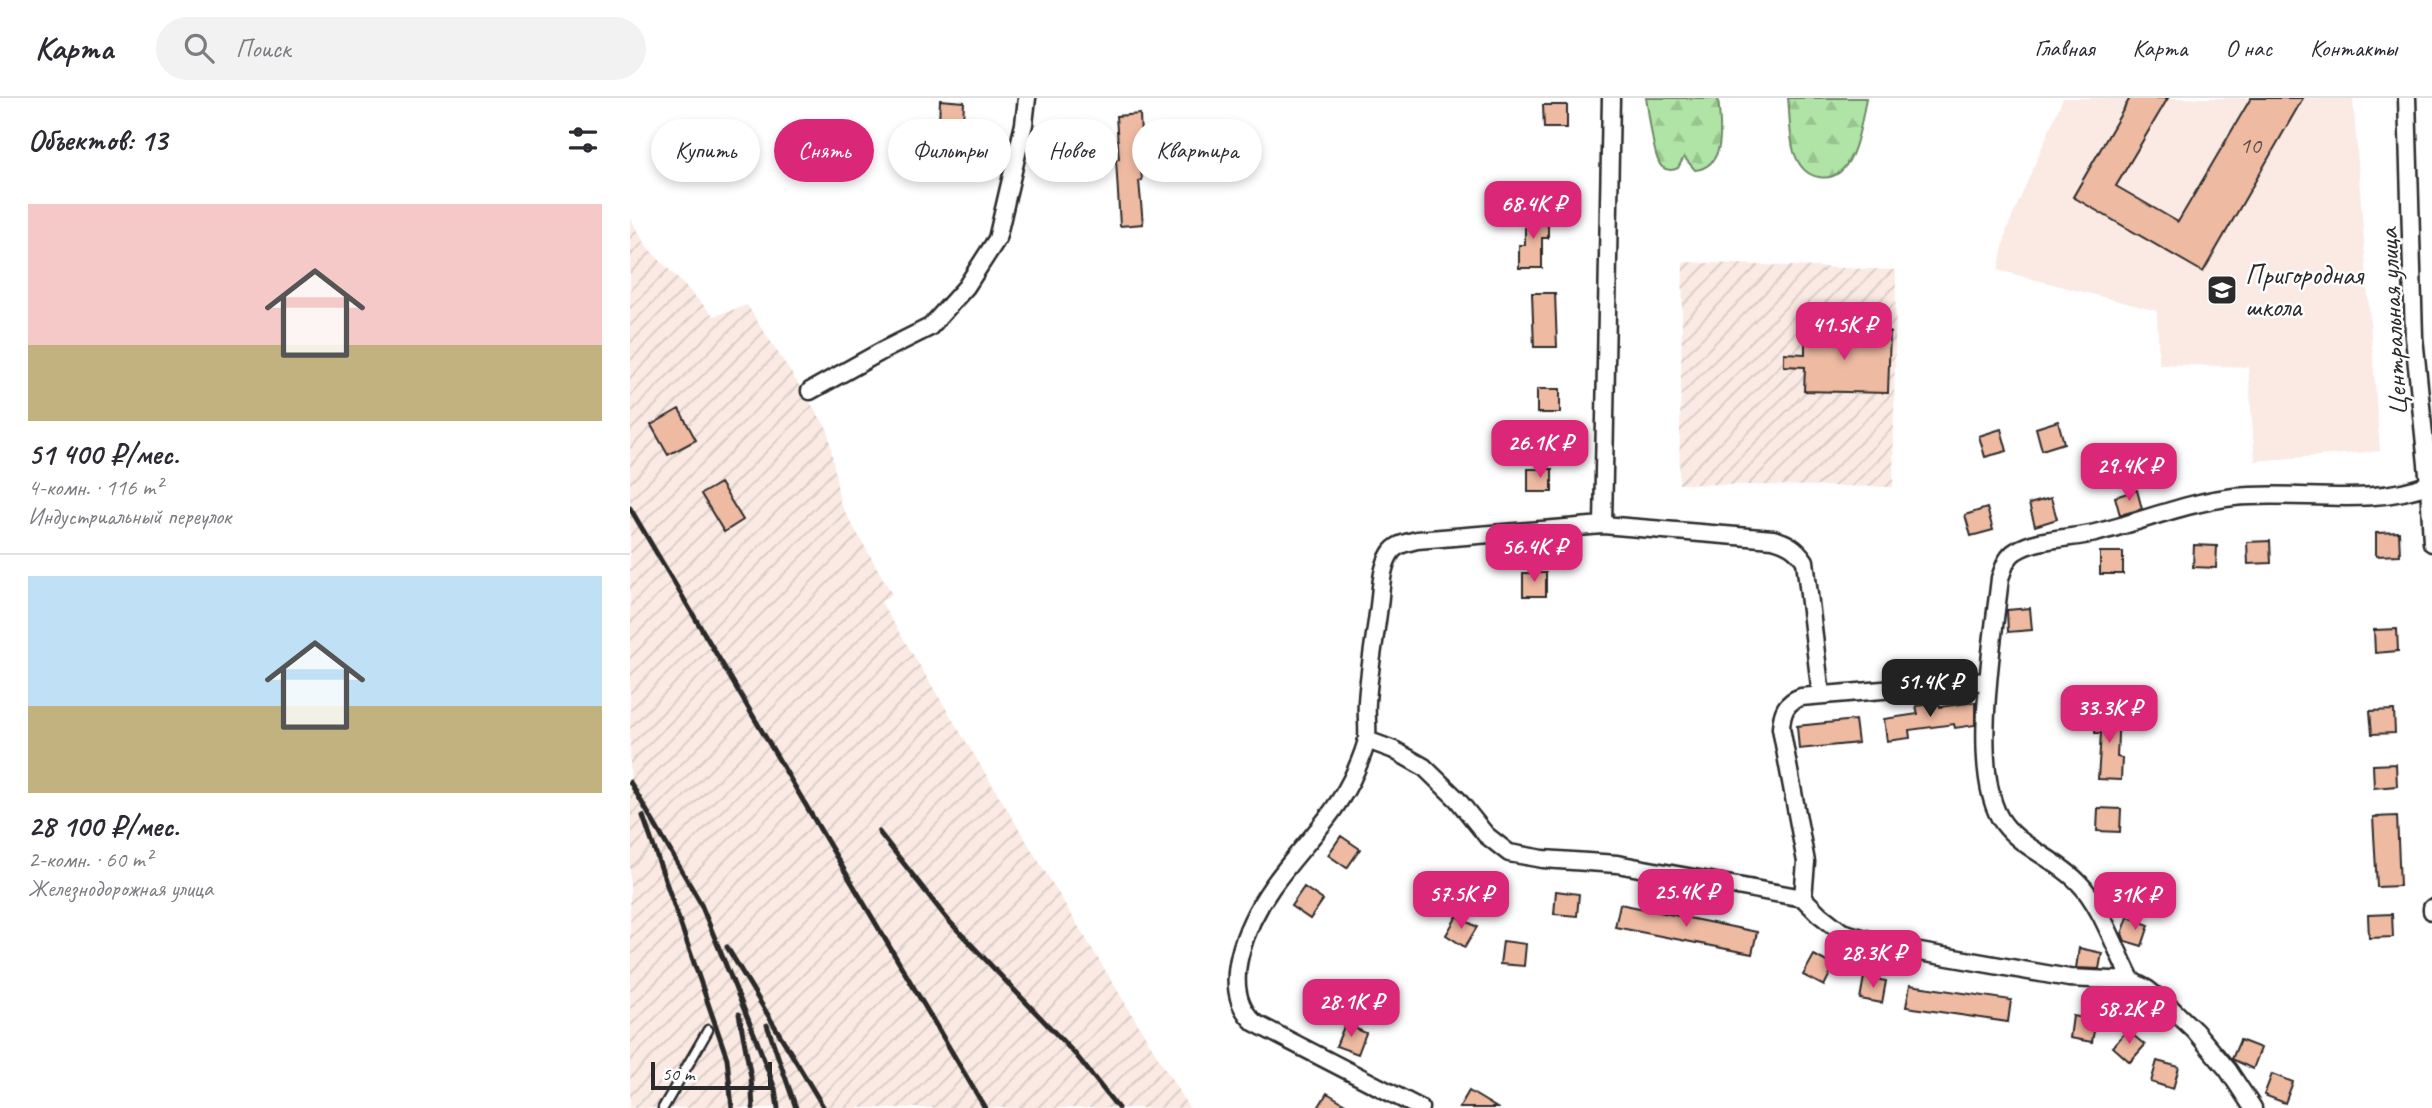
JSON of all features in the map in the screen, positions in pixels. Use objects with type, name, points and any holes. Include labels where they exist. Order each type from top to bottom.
[{"type":"street","points":[[810,391],[930,327],[966,287],[997,239],[1024,124],[1027,98]]},
{"type":"street","points":[[1603,525],[1611,98]]},
{"type":"street","name":"Центральная улица","points":[[2407,98],[2414,337],[2429,484],[2432,543]]},
{"type":"street","points":[[2414,337],[2432,342]]},
{"type":"street","points":[[2132,981],[2091,897],[2079,882],[2059,865],[2003,824],[1992,802],[1986,768],[1987,681],[2000,578],[2005,563],[2015,551],[2045,541],[2097,533],[2232,497],[2385,496],[2407,493],[2429,484]]},
{"type":"street","points":[[1420,1108],[1266,1030],[1248,1017],[1241,1007],[1237,975],[1248,934],[1259,908],[1273,886],[1332,812],[1350,783],[1367,740],[1367,703],[1382,585],[1385,565],[1391,552],[1398,545],[1417,540],[1603,525],[1773,539],[1787,543],[1797,549],[1805,561],[1821,695]]},
{"type":"street","points":[[1803,898],[1806,862],[1781,728],[1781,716],[1792,700],[1821,695],[1987,681]]},
{"type":"street","points":[[1367,740],[1394,750],[1424,767],[1457,799],[1486,835],[1509,853],[1543,859],[1617,864],[1803,898],[1842,932],[1897,948],[1998,968],[2069,978],[2132,981],[2147,989],[2195,1031],[2228,1070],[2253,1108]]},
{"type":"lane","points":[[663,1108],[708,1030]]},
{"type":"shaded area","name":"Пригородная школа","points":[[2063,98],[2353,98],[2380,451],[2255,461],[2248,367],[2159,364],[2157,311],[1998,270],[2007,229]]},
{"type":"shaded area","points":[[630,218],[648,248],[714,316],[747,305],[828,430],[840,503],[892,594],[881,602],[1189,1108],[630,1108]]},
{"type":"shaded area","points":[[1683,262],[1896,270],[1893,487],[1679,484]]},
{"type":"green space","points":[[1646,98],[1718,98],[1720,142],[1713,161],[1706,167],[1695,170],[1684,157],[1674,170],[1662,167],[1654,145]]},
{"type":"green space","points":[[1788,98],[1866,98],[1854,150],[1841,171],[1831,177],[1819,177],[1810,174],[1800,165],[1792,145]]},
{"type":"building","points":[[2130,98],[2168,98],[2116,186],[2178,222],[2251,98],[2303,98],[2203,272],[2073,197]]},
{"type":"building","points":[[940,100],[964,102],[963,119],[939,119]]},
{"type":"building","points":[[1543,105],[1567,105],[1567,128],[1544,128]]},
{"type":"building","points":[[1140,114],[1140,119],[1132,119],[1132,182],[1139,182],[1143,224],[1120,226],[1116,116]]},
{"type":"building","points":[[1525,215],[1548,215],[1548,238],[1542,238],[1542,268],[1519,268],[1519,245],[1525,245]]},
{"type":"building","points":[[1532,293],[1555,293],[1557,347],[1534,347]]},
{"type":"building","points":[[1805,331],[1890,332],[1888,393],[1804,391],[1805,367],[1784,366],[1784,353],[1805,354]]},
{"type":"building","points":[[1537,389],[1560,389],[1560,413],[1537,413]]},
{"type":"building","points":[[679,409],[696,440],[668,455],[651,425]]},
{"type":"building","points":[[2058,421],[2064,443],[2042,450],[2036,428]]},
{"type":"building","points":[[2001,429],[2007,451],[1985,457],[1979,436]]},
{"type":"building","points":[[1528,469],[1552,469],[1552,492],[1528,492]]},
{"type":"building","points":[[720,483],[743,520],[724,532],[701,494]]},
{"type":"building","points":[[2137,490],[2142,509],[2120,515],[2115,497]]},
{"type":"building","points":[[2051,498],[2057,519],[2035,526],[2029,504]]},
{"type":"building","points":[[1987,508],[1993,530],[1971,536],[1965,515]]},
{"type":"building","points":[[2399,532],[2400,555],[2376,556],[2376,533]]},
{"type":"building","points":[[2270,541],[2271,563],[2248,564],[2247,542]]},
{"type":"building","points":[[2194,545],[2217,546],[2216,568],[2193,567]]},
{"type":"building","points":[[2100,552],[2123,552],[2123,574],[2100,574]]},
{"type":"building","points":[[1523,573],[1546,573],[1546,596],[1523,596]]},
{"type":"building","points":[[2030,608],[2032,630],[2008,632],[2007,610]]},
{"type":"building","points":[[2397,629],[2398,651],[2375,653],[2374,630]]},
{"type":"building","points":[[1975,702],[1975,725],[1955,728],[1954,724],[1909,730],[1910,738],[1887,741],[1884,719],[1918,714],[1916,706],[1939,703],[1940,707]]},
{"type":"building","points":[[2394,710],[2395,733],[2372,734],[2370,711]]},
{"type":"building","points":[[2096,711],[2119,712],[2117,757],[2122,758],[2121,780],[2098,779],[2101,733],[2095,733]]},
{"type":"building","points":[[1855,720],[1858,743],[1799,749],[1797,726]]},
{"type":"building","points":[[2396,764],[2397,786],[2374,788],[2373,765]]},
{"type":"building","points":[[2098,808],[2121,809],[2120,832],[2097,831]]},
{"type":"building","points":[[2397,816],[2400,886],[2377,887],[2373,817]]},
{"type":"building","points":[[1341,836],[1360,849],[1347,868],[1328,855]]},
{"type":"building","points":[[1304,887],[1323,900],[1310,919],[1291,906]]},
{"type":"building","points":[[1556,891],[1579,894],[1577,916],[1554,914]]},
{"type":"building","points":[[1620,904],[1757,932],[1752,954],[1615,927]]},
{"type":"building","points":[[2392,914],[2393,937],[2369,938],[2368,915]]},
{"type":"building","points":[[1457,916],[1477,927],[1465,947],[1446,935]]},
{"type":"building","points":[[2128,917],[2149,925],[2142,946],[2125,941],[2122,934]]},
{"type":"building","points":[[1503,941],[1526,944],[1524,966],[1500,964]]},
{"type":"building","points":[[2079,948],[2102,953],[2099,969],[2076,968]]},
{"type":"building","points":[[1814,955],[1834,966],[1824,986],[1803,975]]},
{"type":"building","points":[[1864,977],[1886,981],[1882,1003],[1860,999]]},
{"type":"building","points":[[1910,985],[2011,1000],[2008,1022],[1906,1007]]},
{"type":"building","points":[[2073,1016],[2096,1020],[2092,1042],[2070,1038]]},
{"type":"building","points":[[1345,1024],[1366,1033],[1358,1054],[1336,1046]]},
{"type":"building","points":[[2127,1030],[2145,1045],[2130,1062],[2113,1047]]},
{"type":"building","points":[[2240,1040],[2261,1048],[2253,1069],[2232,1059]]},
{"type":"building","points":[[2157,1061],[2179,1067],[2173,1089],[2151,1082]]},
{"type":"building","points":[[2272,1074],[2293,1082],[2285,1103],[2264,1095]]},
{"type":"building","points":[[1469,1091],[1497,1108],[1459,1108]]},
{"type":"building","points":[[1327,1093],[1352,1108],[1318,1108]]},
{"type":"railway","points":[[630,508],[985,1108]]},
{"type":"railway","points":[[630,782],[700,902],[755,1036],[775,1089],[778,1108]]},
{"type":"railway","points":[[643,816],[727,1058],[732,1108]]},
{"type":"railway","points":[[879,832],[948,920],[1076,1055],[1118,1108]]},
{"type":"railway","points":[[727,947],[824,1108]]},
{"type":"railway","points":[[739,1014],[751,1077],[753,1108]]},
{"type":"railway","points":[[767,1025],[796,1108]]},
{"type":"place","name":"Пригородная школа","points":[[2222,290]]}]
